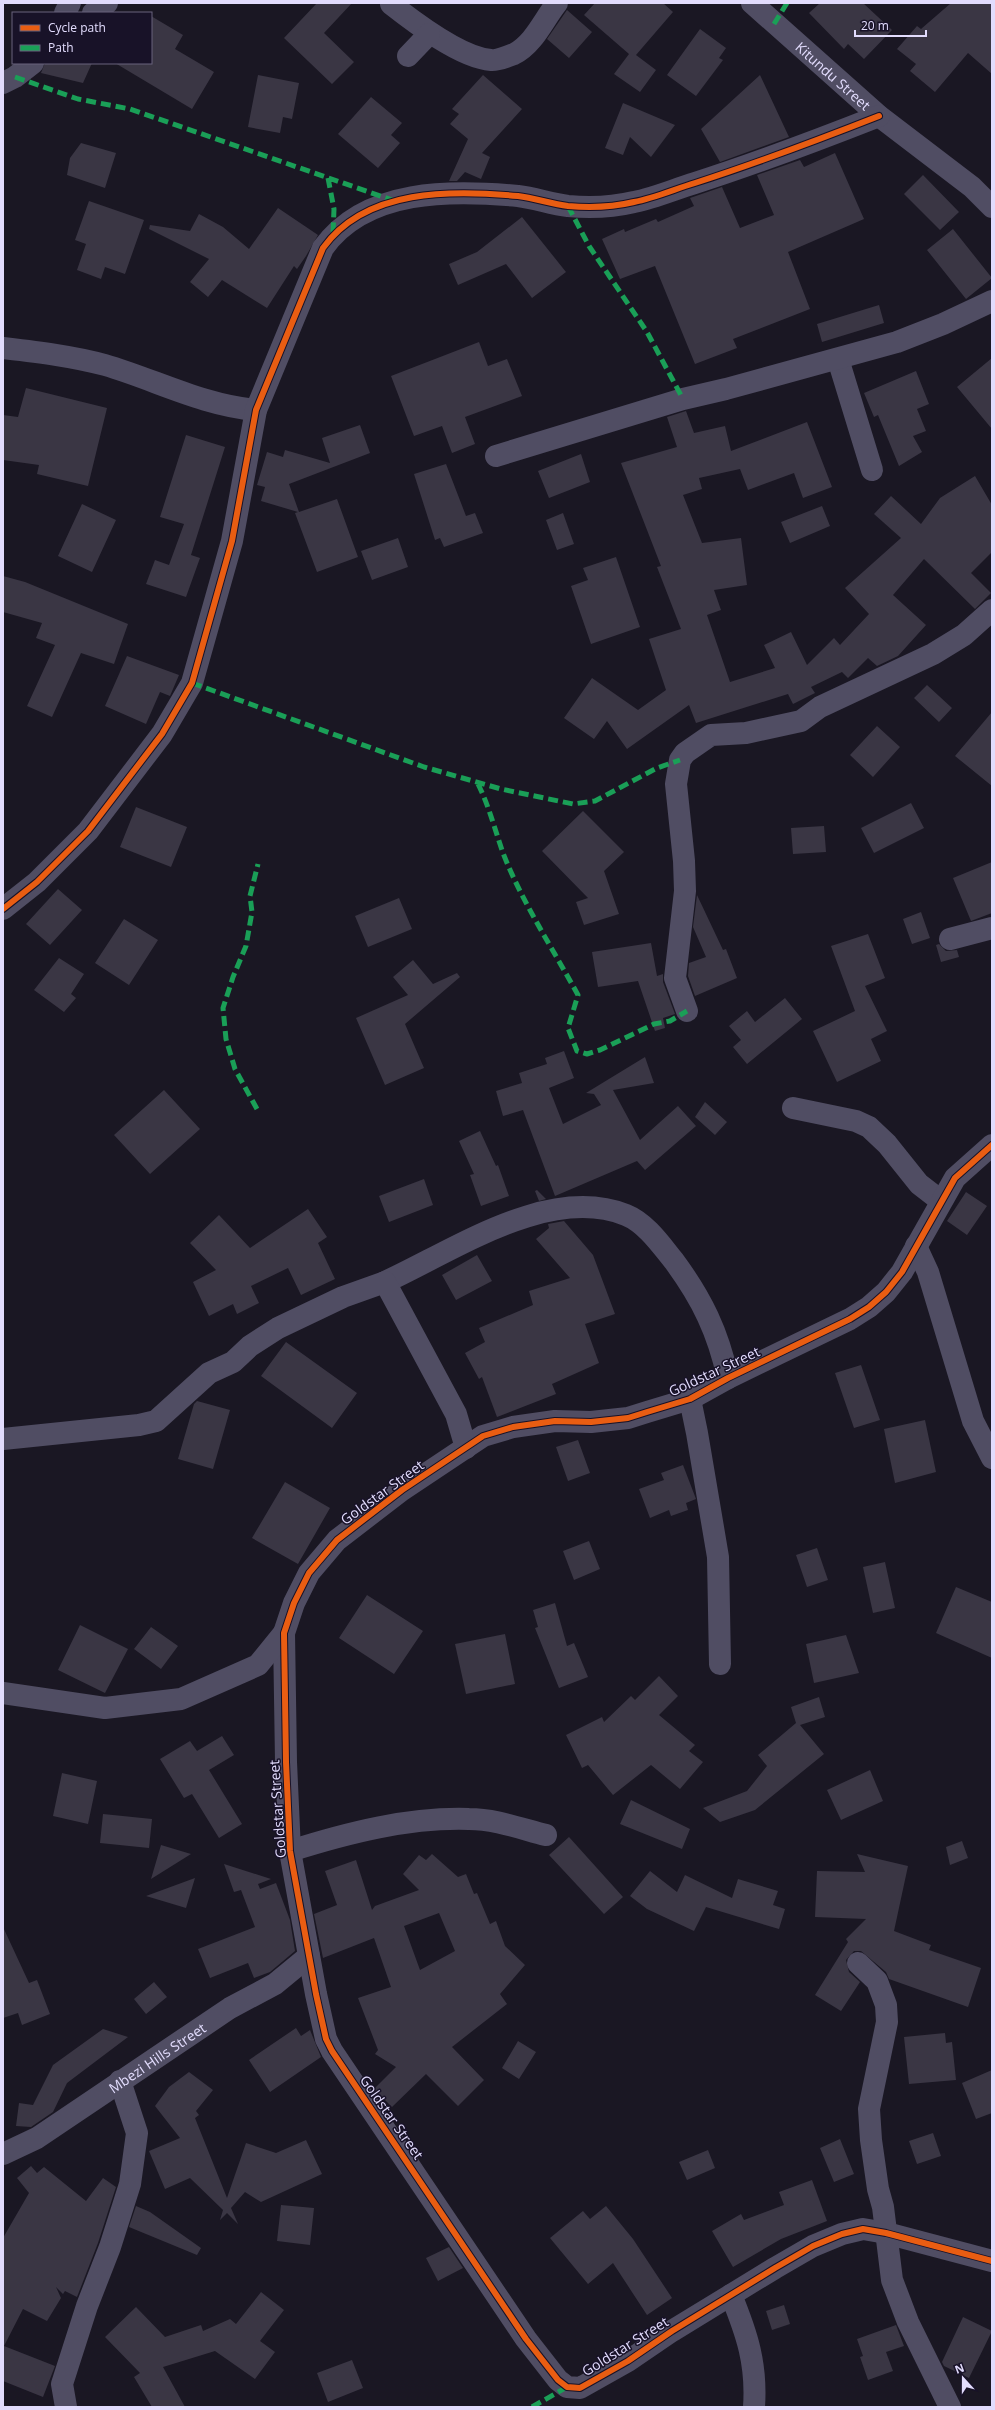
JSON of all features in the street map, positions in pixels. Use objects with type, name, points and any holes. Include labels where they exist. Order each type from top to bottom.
[{"type":"street","points":[[65,12],[70,3]]},
{"type":"street","points":[[94,12],[107,3]]},
{"type":"street","points":[[390,4],[429,34],[471,54],[491,60],[515,54],[536,34],[557,3]]},
{"type":"street","name":"Kitundu Street","points":[[752,3],[880,116],[972,187],[992,207]]},
{"type":"street","points":[[408,56],[429,34]]},
{"type":"street","points":[[3,83],[15,77],[32,64]]},
{"type":"street","points":[[3,909],[37,882],[88,831],[162,734],[192,683],[232,541],[256,410],[323,248],[333,234],[362,215],[392,200],[452,193],[519,196],[568,206],[597,207],[634,202],[759,163],[880,116]]},
{"type":"street","points":[[496,456],[683,399],[838,359],[897,342],[943,324],[992,301]]},
{"type":"street","points":[[3,348],[48,353],[105,366],[221,406],[256,410]]},
{"type":"street","points":[[838,359],[872,470]]},
{"type":"street","points":[[687,1011],[675,978],[685,891],[684,861],[676,784],[680,760],[684,753],[711,735],[746,734],[801,721],[820,707],[933,654],[964,635],[992,610]]},
{"type":"street","points":[[950,939],[992,928]]},
{"type":"street","points":[[793,1108],[856,1121],[869,1127],[887,1144],[919,1184],[941,1201]]},
{"type":"street","name":"Goldstar Street","points":[[992,1145],[955,1178],[902,1272],[886,1292],[869,1307],[806,1342],[728,1378],[690,1399],[628,1418],[591,1422],[555,1421],[513,1427],[483,1436],[402,1490],[337,1540],[309,1573],[294,1603],[284,1633],[286,1762],[290,1851],[323,2026],[332,2051],[526,2339],[558,2380],[567,2387],[580,2388],[628,2361],[731,2295],[813,2246],[842,2234],[863,2229],[886,2233],[992,2261]]},
{"type":"street","points":[[3,1439],[140,1425],[156,1421],[209,1373],[232,1362],[250,1346],[278,1328],[343,1296],[385,1282],[483,1234],[553,1209],[591,1208],[628,1215],[649,1231],[688,1281],[715,1330],[728,1378]]},
{"type":"street","points":[[916,1246],[928,1272],[972,1421],[992,1458]]},
{"type":"street","points":[[385,1282],[456,1414],[466,1448]]},
{"type":"street","points":[[690,1399],[698,1433],[718,1557],[720,1664]]},
{"type":"street","points":[[3,1693],[105,1708],[182,1699],[258,1665],[284,1633]]},
{"type":"street","points":[[290,1851],[333,1838],[436,1820],[471,1819],[505,1824],[546,1835]]},
{"type":"street","name":"Mbezi Hills Street","points":[[3,2154],[37,2138],[230,2008],[275,1984],[309,1956]]},
{"type":"street","points":[[858,1963],[877,1981],[886,2005],[887,2022],[869,2109],[871,2140],[892,2280],[908,2322],[950,2407]]},
{"type":"street","points":[[66,2407],[62,2384],[87,2306],[110,2246],[130,2184],[137,2133],[120,2081]]},
{"type":"street","points":[[731,2295],[750,2343],[755,2371],[754,2407]]},
{"type":"building","points":[[317,3],[352,3],[324,33],[354,62],[332,84],[284,38]]},
{"type":"building","points":[[595,3],[663,3],[673,12],[636,55],[656,70],[640,92],[614,74],[629,54],[584,15]]},
{"type":"building","points":[[820,3],[863,3],[892,30],[864,59],[848,44],[844,49],[809,13]]},
{"type":"building","points":[[951,3],[992,3],[992,74],[968,53],[935,92],[910,71],[916,64],[897,49],[917,26],[921,29]]},
{"type":"building","points":[[567,10],[592,32],[569,58],[547,39]]},
{"type":"building","points":[[152,17],[183,35],[175,49],[214,72],[192,109],[117,64],[152,64]]},
{"type":"building","points":[[700,29],[726,48],[719,58],[723,60],[696,96],[667,75]]},
{"type":"building","points":[[45,64],[92,64],[83,83],[41,73]]},
{"type":"building","points":[[258,75],[299,83],[292,119],[283,117],[280,133],[248,127]]},
{"type":"building","points":[[483,75],[522,109],[482,153],[490,157],[481,179],[465,172],[457,181],[449,181],[468,139],[450,124],[459,114],[452,109]]},
{"type":"building","points":[[760,75],[789,137],[720,162],[701,129]]},
{"type":"building","points":[[371,97],[402,123],[391,135],[400,143],[378,168],[338,134]]},
{"type":"building","points":[[623,103],[675,125],[651,157],[630,137],[623,155],[605,148]]},
{"type":"building","points":[[81,143],[116,153],[105,188],[67,175],[70,158]]},
{"type":"building","points":[[835,153],[864,219],[788,252],[810,309],[733,339],[737,348],[695,364],[655,266],[620,279],[602,239],[624,229],[625,232],[656,219],[658,222],[694,206],[690,198],[722,187],[740,228],[774,215],[757,175],[800,160],[804,167]]},
{"type":"building","points":[[923,175],[959,212],[940,230],[904,194]]},
{"type":"building","points":[[89,201],[144,220],[125,274],[105,267],[101,279],[77,270],[86,244],[75,240]]},
{"type":"building","points":[[278,208],[318,235],[297,269],[294,266],[267,308],[222,280],[208,297],[190,282],[209,259],[149,229],[150,225],[190,231],[199,214],[223,227],[249,249]]},
{"type":"building","points":[[522,217],[566,272],[532,298],[506,264],[458,285],[449,264],[477,252]]},
{"type":"building","points":[[953,229],[992,278],[966,299],[927,250]]},
{"type":"building","points":[[879,305],[884,323],[822,342],[817,324]]},
{"type":"building","points":[[479,342],[488,366],[507,359],[522,396],[465,417],[475,444],[452,453],[442,426],[414,436],[391,376]]},
{"type":"building","points":[[992,358],[992,429],[957,387]]},
{"type":"building","points":[[916,371],[929,404],[917,409],[926,431],[913,436],[922,452],[899,466],[878,415],[874,417],[864,393]]},
{"type":"building","points":[[26,388],[107,408],[88,486],[37,474],[39,465],[3,460],[3,415],[18,417]]},
{"type":"building","points":[[686,411],[694,433],[725,426],[731,451],[807,422],[832,487],[803,498],[794,473],[748,490],[740,469],[699,478],[702,489],[683,495],[702,543],[741,538],[747,585],[714,590],[721,610],[707,615],[730,682],[775,668],[764,645],[791,632],[807,665],[834,638],[840,645],[869,614],[845,588],[901,538],[874,514],[891,496],[921,524],[940,498],[975,476],[992,505],[992,552],[971,573],[991,593],[975,609],[924,559],[893,595],[926,625],[898,656],[877,666],[868,658],[848,678],[842,672],[811,687],[815,693],[793,704],[788,694],[696,723],[689,705],[627,749],[607,721],[594,739],[564,718],[592,678],[638,710],[666,690],[649,639],[681,629],[657,567],[661,566],[621,463],[677,447],[667,417]]},
{"type":"building","points":[[360,425],[370,453],[289,484],[299,512],[337,499],[358,557],[317,572],[295,513],[298,512],[261,501],[265,487],[257,485],[267,452],[283,457],[285,450],[330,463],[322,438]]},
{"type":"building","points":[[186,435],[225,447],[191,555],[200,558],[186,597],[146,584],[155,560],[169,565],[184,524],[160,517]]},
{"type":"building","points":[[581,454],[590,482],[549,498],[538,471]]},
{"type":"building","points":[[446,464],[466,516],[475,513],[483,533],[444,547],[440,538],[435,540],[414,474]]},
{"type":"building","points":[[82,504],[116,520],[92,572],[58,556]]},
{"type":"building","points":[[822,506],[830,526],[790,543],[781,522]]},
{"type":"building","points":[[563,513],[574,544],[557,550],[546,520]]},
{"type":"building","points":[[398,538],[408,567],[372,580],[361,551]]},
{"type":"building","points":[[616,557],[640,627],[591,644],[571,586],[588,580],[583,568]]},
{"type":"building","points":[[3,576],[25,582],[128,624],[114,664],[81,653],[52,717],[27,706],[55,645],[36,638],[42,623],[3,612]]},
{"type":"building","points":[[127,656],[179,675],[170,696],[160,692],[146,724],[105,706]]},
{"type":"building","points":[[927,685],[952,708],[939,722],[914,698]]},
{"type":"building","points":[[992,712],[992,786],[955,756]]},
{"type":"building","points":[[877,726],[900,747],[873,777],[850,755]]},
{"type":"building","points":[[911,803],[924,828],[874,853],[861,828]]},
{"type":"building","points":[[136,807],[187,827],[171,867],[120,847]]},
{"type":"building","points":[[583,811],[624,852],[604,871],[619,914],[584,925],[576,902],[588,898],[542,851]]},
{"type":"building","points":[[824,826],[826,852],[793,854],[791,828]]},
{"type":"building","points":[[992,862],[992,913],[971,921],[953,878]]},
{"type":"building","points":[[58,889],[82,910],[50,945],[26,924]]},
{"type":"building","points":[[697,895],[723,950],[726,949],[737,978],[695,996],[688,976],[689,963],[706,957],[693,927]]},
{"type":"building","points":[[399,898],[412,929],[368,947],[355,916]]},
{"type":"building","points":[[921,912],[930,938],[912,944],[903,919]]},
{"type":"building","points":[[124,919],[158,940],[129,985],[95,963]]},
{"type":"building","points":[[868,934],[885,978],[865,986],[887,1031],[871,1039],[881,1061],[837,1082],[813,1031],[855,1011],[831,946]]},
{"type":"building","points":[[651,943],[657,976],[663,974],[663,982],[675,1014],[663,1018],[665,1028],[655,1031],[638,981],[598,987],[592,952]]},
{"type":"building","points":[[939,944],[946,951],[957,950],[959,957],[941,962],[936,945]]},
{"type":"building","points":[[59,958],[84,974],[71,994],[76,998],[64,1012],[34,990]]},
{"type":"building","points":[[413,960],[433,984],[457,973],[460,977],[405,1024],[424,1068],[385,1085],[356,1018],[408,995],[393,977]]},
{"type":"building","points":[[785,998],[802,1019],[747,1064],[733,1047],[741,1040],[729,1026],[747,1011],[755,1022]]},
{"type":"building","points":[[564,1051],[574,1078],[549,1088],[563,1124],[601,1105],[594,1094],[586,1093],[645,1057],[654,1083],[613,1090],[640,1140],[678,1106],[696,1126],[645,1170],[637,1161],[555,1196],[523,1110],[503,1116],[496,1091],[522,1083],[519,1073],[547,1064],[545,1058]]},
{"type":"building","points":[[164,1090],[200,1129],[150,1174],[114,1135]]},
{"type":"building","points":[[705,1102],[727,1122],[715,1135],[695,1117]]},
{"type":"building","points":[[480,1131],[496,1166],[498,1165],[509,1196],[481,1206],[470,1175],[474,1174],[459,1141]]},
{"type":"building","points":[[424,1179],[433,1205],[389,1222],[379,1196]]},
{"type":"building","points":[[537,1190],[546,1199],[539,1201],[535,1191]]},
{"type":"building","points":[[966,1192],[987,1206],[967,1235],[947,1221]]},
{"type":"building","points":[[308,1209],[327,1237],[318,1243],[335,1279],[301,1295],[288,1268],[251,1286],[259,1303],[237,1314],[233,1304],[209,1316],[193,1282],[216,1270],[190,1243],[219,1215],[250,1248]]},
{"type":"building","points":[[564,1221],[593,1255],[615,1314],[585,1324],[599,1363],[552,1384],[556,1394],[497,1417],[482,1377],[479,1379],[465,1353],[485,1342],[479,1328],[533,1305],[529,1291],[570,1278],[536,1239],[549,1228],[548,1224]]},
{"type":"building","points":[[477,1255],[492,1281],[456,1300],[442,1275]]},
{"type":"building","points":[[286,1342],[357,1393],[332,1428],[261,1376]]},
{"type":"building","points":[[861,1365],[880,1420],[854,1428],[835,1373]]},
{"type":"building","points":[[197,1401],[230,1410],[213,1469],[178,1459],[194,1404]]},
{"type":"building","points":[[925,1420],[936,1472],[895,1483],[884,1429]]},
{"type":"building","points":[[578,1440],[590,1473],[568,1481],[556,1447]]},
{"type":"building","points":[[683,1465],[696,1499],[686,1503],[688,1510],[671,1516],[669,1510],[650,1518],[639,1489],[664,1480],[661,1473]]},
{"type":"building","points":[[285,1482],[330,1508],[298,1564],[252,1538]]},
{"type":"building","points":[[589,1541],[600,1569],[574,1580],[563,1551]]},
{"type":"building","points":[[817,1548],[828,1580],[807,1587],[796,1555]]},
{"type":"building","points":[[885,1562],[895,1608],[873,1613],[863,1567]]},
{"type":"building","points":[[956,1587],[992,1602],[992,1658],[936,1633]]},
{"type":"building","points":[[367,1595],[423,1631],[394,1674],[339,1638]]},
{"type":"building","points":[[555,1603],[567,1646],[574,1643],[588,1677],[559,1688],[535,1628],[538,1627],[533,1610]]},
{"type":"building","points":[[80,1625],[128,1649],[105,1693],[58,1670]]},
{"type":"building","points":[[151,1627],[178,1646],[161,1669],[134,1649]]},
{"type":"building","points":[[505,1634],[515,1684],[466,1694],[455,1644]]},
{"type":"building","points":[[846,1635],[859,1673],[814,1683],[806,1644]]},
{"type":"building","points":[[659,1676],[678,1696],[659,1715],[695,1745],[689,1751],[703,1762],[680,1789],[651,1765],[613,1795],[588,1765],[582,1768],[566,1735],[602,1717],[604,1722],[631,1696],[635,1700]]},
{"type":"building","points":[[819,1697],[825,1717],[800,1725],[824,1754],[755,1810],[720,1822],[703,1808],[747,1791],[767,1766],[758,1755],[796,1723],[791,1707]]},
{"type":"building","points":[[222,1736],[234,1755],[209,1770],[242,1824],[219,1838],[192,1794],[184,1798],[160,1759],[190,1741],[197,1751]]},
{"type":"building","points":[[870,1770],[883,1801],[841,1820],[827,1790]]},
{"type":"building","points":[[62,1773],[97,1781],[88,1824],[53,1816]]},
{"type":"building","points":[[631,1800],[690,1829],[682,1849],[620,1824]]},
{"type":"building","points":[[103,1814],[152,1819],[149,1848],[100,1843]]},
{"type":"building","points":[[569,1837],[623,1897],[604,1914],[549,1855]]},
{"type":"building","points":[[962,1841],[968,1858],[950,1865],[946,1847]]},
{"type":"building","points":[[161,1845],[191,1854],[151,1879]]},
{"type":"building","points":[[432,1854],[458,1877],[466,1874],[474,1894],[477,1893],[490,1924],[496,1921],[505,1946],[525,1965],[500,1994],[507,2004],[452,2047],[484,2080],[458,2106],[426,2074],[392,2107],[374,2089],[396,2067],[375,2054],[378,2050],[358,1998],[391,1987],[374,1938],[323,1958],[314,1914],[337,1905],[325,1871],[356,1860],[372,1910],[375,1906],[419,1890],[403,1874],[419,1855],[426,1860]],"holes":[[[439,1913],[455,1951],[420,1970],[404,1926]]]},
{"type":"building","points":[[857,1854],[908,1866],[894,1931],[931,1945],[929,1950],[981,1968],[968,2007],[889,1979],[886,1972],[861,1951],[854,1951],[846,1960],[849,1972],[860,1982],[841,2011],[815,1995],[848,1942],[846,1939],[866,1919],[815,1917],[817,1871],[865,1872]]},
{"type":"building","points":[[224,1864],[271,1879],[258,1884],[260,1889],[276,1883],[290,1920],[295,1951],[270,1972],[254,1978],[248,1963],[210,1978],[198,1949],[255,1927],[241,1890],[234,1892]]},
{"type":"building","points":[[650,1871],[677,1892],[685,1875],[732,1898],[738,1879],[778,1891],[773,1905],[785,1909],[779,1929],[706,1907],[694,1931],[647,1909],[630,1896]]},
{"type":"building","points":[[195,1878],[186,1908],[146,1896]]},
{"type":"building","points":[[3,1927],[29,1983],[37,1980],[50,2014],[22,2025],[18,2013],[3,2018]]},
{"type":"building","points":[[154,1982],[167,1997],[146,2014],[134,1999]]},
{"type":"building","points":[[296,2028],[301,2036],[310,2030],[321,2057],[270,2092],[249,2060]]},
{"type":"building","points":[[103,2029],[128,2037],[67,2083],[53,2112],[31,2127],[16,2126],[19,2103],[33,2105],[53,2065]]},
{"type":"building","points":[[945,2033],[946,2043],[952,2042],[956,2080],[909,2084],[904,2037]]},
{"type":"building","points":[[518,2041],[536,2052],[519,2079],[502,2068]]},
{"type":"building","points":[[992,2070],[992,2113],[976,2119],[962,2083]]},
{"type":"building","points":[[189,2072],[213,2090],[196,2111],[199,2115],[195,2118],[227,2198],[246,2143],[276,2153],[306,2140],[322,2174],[261,2202],[245,2192],[231,2208],[238,2224],[227,2213],[220,2220],[223,2210],[190,2178],[165,2189],[149,2151],[180,2138],[155,2106],[169,2087]]},
{"type":"building","points":[[933,2133],[941,2156],[917,2164],[909,2141]]},
{"type":"building","points":[[840,2139],[854,2174],[834,2182],[820,2148]]},
{"type":"building","points":[[708,2150],[715,2168],[687,2180],[679,2162]]},
{"type":"building","points":[[31,2166],[37,2173],[44,2167],[86,2201],[103,2178],[116,2187],[98,2243],[77,2297],[65,2291],[63,2294],[56,2287],[61,2298],[47,2321],[23,2309],[4,2346],[55,2366],[43,2397],[3,2381],[3,2238],[29,2193],[17,2178]]},
{"type":"building","points":[[812,2180],[827,2221],[781,2239],[733,2267],[712,2231],[741,2214],[744,2220],[784,2205],[779,2192]]},
{"type":"building","points":[[281,2205],[314,2208],[310,2245],[277,2241]]},
{"type":"building","points":[[136,2206],[150,2212],[201,2248],[197,2255],[129,2227]]},
{"type":"building","points":[[606,2206],[633,2239],[672,2298],[647,2315],[613,2263],[588,2284],[550,2238],[583,2211],[590,2219]]},
{"type":"building","points":[[449,2247],[463,2268],[438,2281],[426,2258]]},
{"type":"building","points":[[261,2292],[284,2310],[260,2341],[275,2352],[255,2379],[215,2351],[163,2367],[185,2407],[152,2407],[134,2377],[140,2373],[105,2337],[136,2307],[165,2337],[201,2325],[203,2331],[230,2319],[236,2324]]},
{"type":"building","points":[[784,2305],[790,2324],[772,2330],[766,2311]]},
{"type":"building","points":[[963,2317],[992,2331],[969,2378],[944,2366],[942,2362]]},
{"type":"building","points":[[896,2325],[904,2346],[886,2352],[893,2371],[868,2380],[860,2357],[863,2356],[857,2339]]},
{"type":"building","points":[[352,2360],[363,2388],[328,2402],[317,2373]]},
{"type":"marked path","points":[[774,24],[787,3]]},
{"type":"marked path","points":[[15,77],[78,99],[130,109],[392,200]]},
{"type":"marked path","points":[[328,178],[334,209],[333,234]]},
{"type":"marked path","points":[[568,206],[589,246],[647,332],[683,399]]},
{"type":"marked path","points":[[192,683],[424,767],[501,789],[573,804],[595,801],[657,768],[680,760]]},
{"type":"marked path","points":[[478,784],[489,809],[503,853],[519,889],[578,995],[568,1028],[577,1051],[587,1054],[600,1050],[654,1024],[670,1021],[687,1011]]},
{"type":"marked path","points":[[257,1109],[235,1069],[226,1039],[223,1008],[233,977],[246,946],[252,912],[250,896],[258,864]]},
{"type":"marked path","points":[[532,2407],[567,2387]]},
{"type":"cycle path","points":[[3,909],[37,882],[88,831],[162,734],[192,683],[232,541],[256,410],[323,248],[341,228],[362,214],[386,204],[412,197],[439,194],[466,193],[518,196],[576,207],[601,207],[626,204],[657,196],[741,167],[879,116]]},
{"type":"cycle path","points":[[992,1145],[955,1178],[902,1272],[886,1292],[869,1307],[850,1319],[728,1378],[690,1399],[628,1418],[591,1422],[555,1421],[513,1427],[483,1436],[402,1490],[337,1540],[309,1573],[294,1603],[284,1633],[286,1762],[290,1851],[316,1994],[326,2039],[332,2051],[526,2339],[558,2380],[567,2387],[580,2388],[628,2361],[672,2331],[775,2268],[813,2246],[842,2234],[863,2229],[886,2233],[992,2261]]}]
